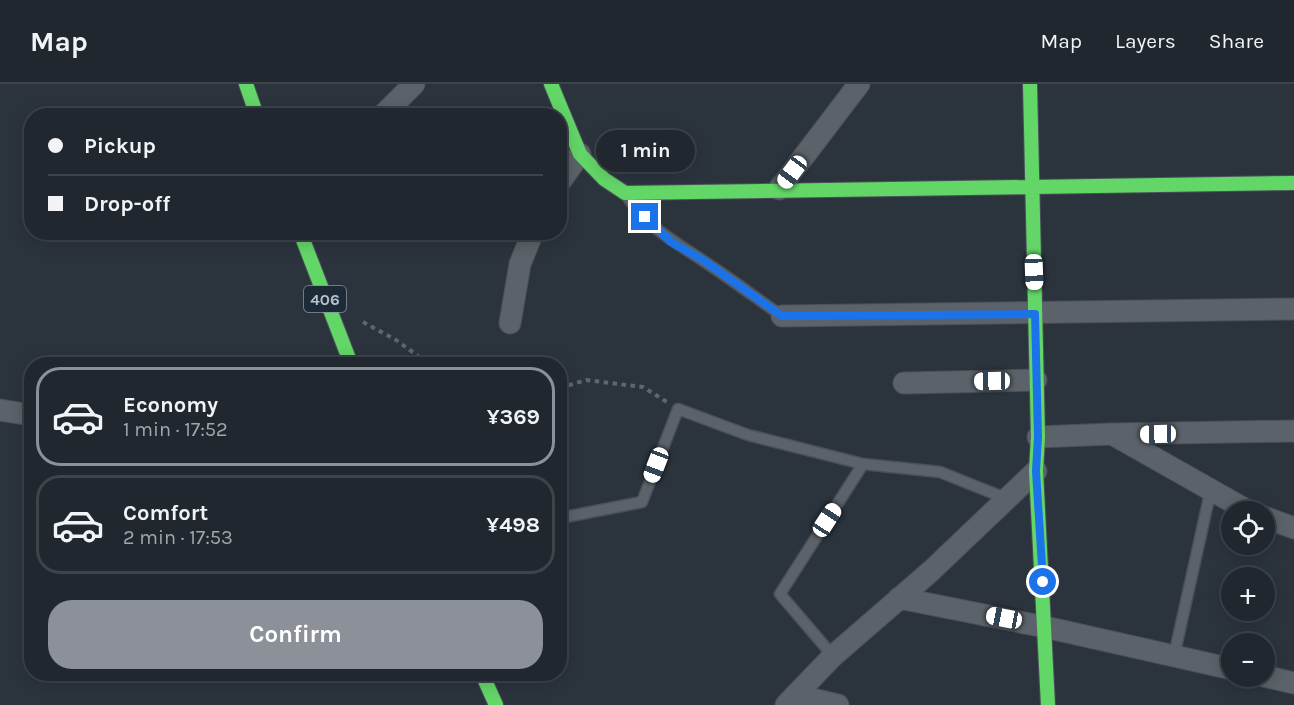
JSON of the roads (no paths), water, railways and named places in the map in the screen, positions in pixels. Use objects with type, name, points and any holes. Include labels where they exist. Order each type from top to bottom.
[{"type":"main road","points":[[246,84],[254,108]]},
{"type":"main road","points":[[551,84],[561,108]]},
{"type":"main road","points":[[1030,84],[1038,437],[1036,471],[1048,705]]},
{"type":"main road","points":[[567,123],[580,154],[604,179],[625,193],[779,189],[1031,189],[1294,183]]},
{"type":"main road","name":"406","points":[[303,240],[348,357]]},
{"type":"main road","points":[[485,681],[496,705]]},
{"type":"street","points":[[390,108],[414,84]]},
{"type":"street","points":[[779,189],[858,84]]},
{"type":"street","points":[[567,172],[580,154]]},
{"type":"street","points":[[510,323],[520,264],[530,240]]},
{"type":"street","points":[[782,316],[1294,309]]},
{"type":"street","points":[[904,383],[1036,380]]},
{"type":"street","points":[[0,411],[24,414]]},
{"type":"street","points":[[1038,437],[1294,431]]},
{"type":"street","points":[[1112,434],[1232,501]]},
{"type":"street","points":[[790,700],[833,656],[1036,471]]},
{"type":"street","points":[[1275,521],[1294,528]]},
{"type":"street","points":[[899,598],[1045,627],[1221,667]]},
{"type":"street","points":[[1275,679],[1294,683]]},
{"type":"street","points":[[790,700],[838,705]]},
{"type":"lane","points":[[625,193],[632,204],[671,242],[703,260],[782,316]]},
{"type":"lane","points":[[567,517],[642,502],[678,409],[748,435],[863,464],[939,472],[1005,498]]},
{"type":"lane","points":[[833,656],[780,594],[863,464]]},
{"type":"lane","points":[[1174,656],[1211,488]]}]
